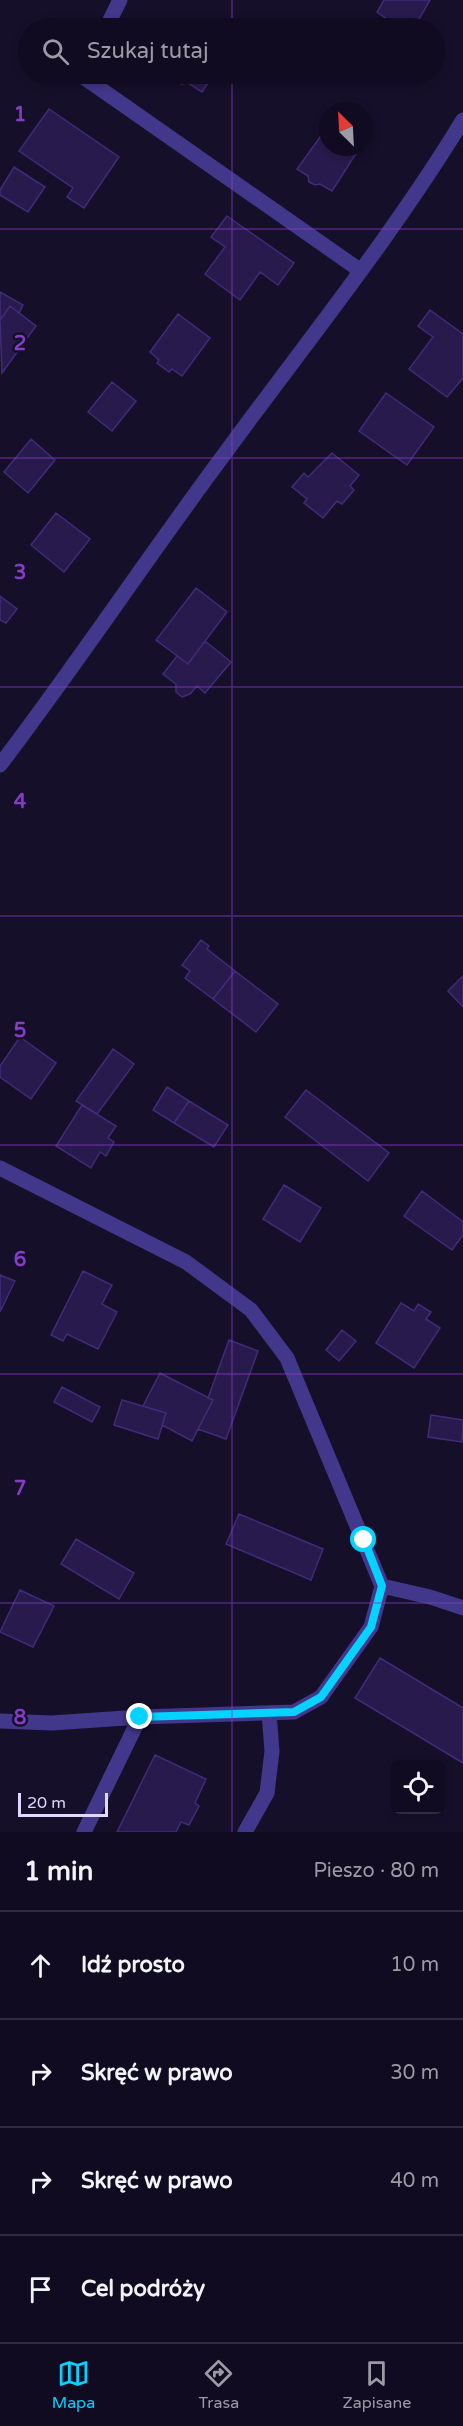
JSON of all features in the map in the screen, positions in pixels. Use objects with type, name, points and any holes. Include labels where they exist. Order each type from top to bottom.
[{"type":"street","points":[[111,18],[120,0]]},
{"type":"street","points":[[95,84],[361,271]]},
{"type":"street","points":[[0,765],[75,667],[155,547],[361,271],[463,120]]},
{"type":"street","points":[[0,1168],[186,1262],[251,1310],[287,1358],[382,1586],[371,1627],[321,1697],[294,1712],[140,1717],[52,1723],[0,1721]]},
{"type":"street","points":[[382,1586],[430,1597],[463,1608]]},
{"type":"street","points":[[245,1832],[267,1793],[272,1751],[269,1713]]},
{"type":"street","points":[[84,1832],[140,1717]]},
{"type":"building","points":[[384,0],[430,0],[420,18],[386,18],[377,12]]},
{"type":"building","points":[[190,84],[207,84],[202,92]]},
{"type":"building","points":[[49,109],[119,157],[84,208],[67,197],[73,188],[19,151]]},
{"type":"building","points":[[319,138],[319,156],[354,156],[332,191],[320,184],[315,185],[309,182],[308,176],[297,169]]},
{"type":"building","points":[[14,167],[45,187],[28,212],[0,195],[0,190]]},
{"type":"building","points":[[227,216],[294,263],[278,285],[260,272],[240,300],[205,274],[225,247],[211,237]]},
{"type":"building","points":[[0,292],[23,305],[19,313],[10,306],[0,320]]},
{"type":"building","points":[[10,306],[36,326],[2,373],[0,320]]},
{"type":"building","points":[[430,310],[463,334],[463,378],[447,397],[409,369],[433,337],[418,326]]},
{"type":"building","points":[[178,314],[210,338],[182,376],[172,369],[169,372],[157,363],[159,360],[150,352]]},
{"type":"building","points":[[112,382],[136,401],[112,431],[88,412]]},
{"type":"building","points":[[386,393],[434,427],[407,465],[359,431]]},
{"type":"building","points":[[31,439],[55,460],[28,493],[4,472]]},
{"type":"building","points":[[332,453],[359,475],[350,486],[354,490],[342,504],[337,501],[323,518],[304,503],[307,499],[292,487],[304,473],[308,477]]},
{"type":"building","points":[[56,513],[90,539],[64,572],[31,545]]},
{"type":"building","points":[[196,588],[227,612],[188,664],[156,640]]},
{"type":"building","points":[[0,596],[17,609],[6,623],[0,620]]},
{"type":"building","points":[[205,641],[231,662],[205,693],[197,686],[190,694],[182,697],[176,692],[176,684],[163,674],[177,656],[188,664]]},
{"type":"building","points":[[201,940],[209,946],[207,949],[235,971],[213,999],[185,978],[190,971],[182,965]]},
{"type":"building","points":[[235,971],[278,1004],[256,1032],[213,999]]},
{"type":"building","points":[[463,976],[463,1007],[448,991]]},
{"type":"building","points":[[20,1037],[56,1063],[31,1099],[0,1077],[0,1066]]},
{"type":"building","points":[[113,1049],[134,1064],[97,1114],[76,1101]]},
{"type":"building","points":[[167,1087],[189,1101],[174,1123],[153,1110]]},
{"type":"building","points":[[306,1090],[389,1153],[368,1181],[285,1117]]},
{"type":"building","points":[[189,1101],[228,1125],[214,1147],[174,1123]]},
{"type":"building","points":[[82,1105],[116,1126],[108,1138],[114,1142],[106,1156],[100,1152],[91,1168],[56,1146]]},
{"type":"building","points":[[284,1185],[321,1208],[300,1242],[263,1219]]},
{"type":"building","points":[[422,1191],[463,1222],[463,1235],[452,1250],[404,1216]]},
{"type":"building","points":[[83,1271],[112,1285],[102,1304],[117,1312],[98,1349],[67,1334],[63,1341],[51,1335]]},
{"type":"building","points":[[0,1275],[15,1281],[0,1312]]},
{"type":"building","points":[[401,1303],[414,1311],[418,1304],[431,1312],[426,1319],[440,1328],[414,1368],[376,1343]]},
{"type":"building","points":[[342,1330],[356,1341],[339,1361],[326,1350]]},
{"type":"building","points":[[229,1340],[258,1351],[226,1439],[198,1429],[213,1400],[208,1398]]},
{"type":"building","points":[[160,1373],[213,1400],[192,1441],[162,1425],[166,1413],[143,1406]]},
{"type":"building","points":[[62,1387],[100,1407],[92,1422],[54,1402]]},
{"type":"building","points":[[122,1400],[166,1413],[158,1439],[114,1425]]},
{"type":"building","points":[[431,1415],[463,1420],[462,1442],[428,1437]]},
{"type":"building","points":[[239,1514],[323,1549],[311,1580],[226,1544]]},
{"type":"building","points":[[76,1539],[134,1573],[119,1599],[61,1564]]},
{"type":"building","points":[[20,1590],[54,1606],[33,1647],[0,1632]]},
{"type":"building","points":[[380,1658],[463,1708],[463,1763],[355,1698]]},
{"type":"building","points":[[155,1755],[206,1779],[195,1803],[199,1806],[189,1825],[181,1822],[176,1832],[117,1832]]},
{"type":"route","points":[[140,1717],[294,1712],[321,1697],[371,1627],[382,1586],[364,1540]]}]
